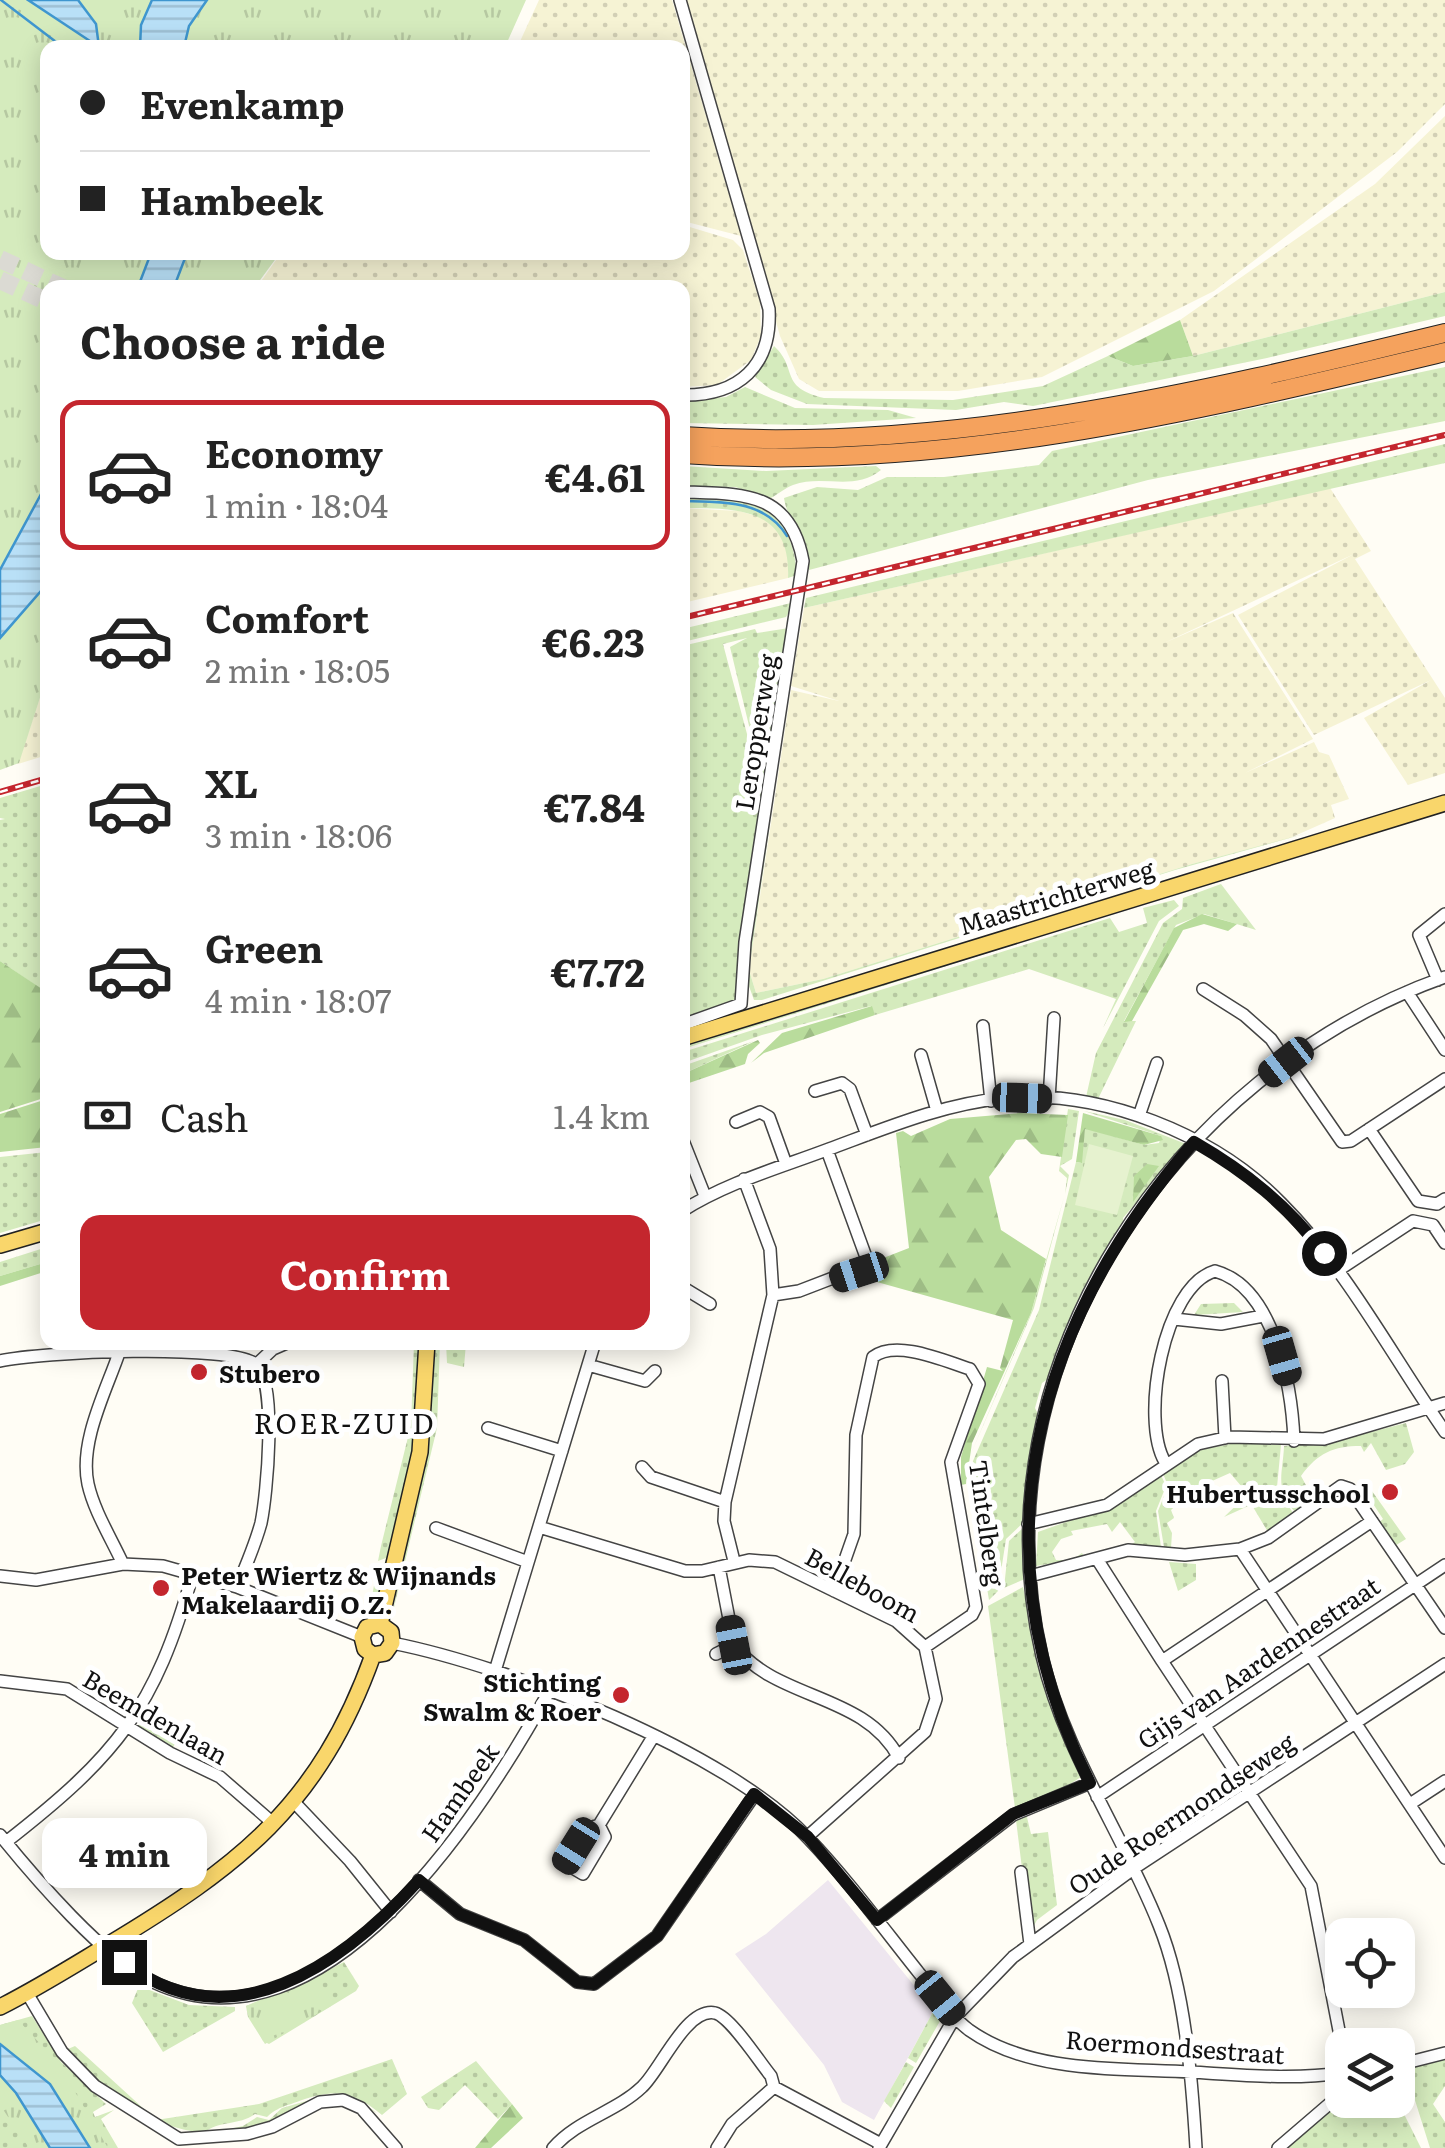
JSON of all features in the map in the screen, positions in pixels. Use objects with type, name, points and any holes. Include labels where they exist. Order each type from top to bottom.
[{"type":"highway","points":[[690,436],[859,437],[1035,421],[1224,386],[1445,333]]},
{"type":"highway","points":[[690,454],[844,456],[1018,442],[1152,420],[1445,352]]},
{"type":"main road","name":"Maastrichterweg","points":[[690,1036],[1445,803]]},
{"type":"main road","points":[[0,1245],[40,1233]]},
{"type":"main road","points":[[380,1624],[420,1452],[426,1350]]},
{"type":"main road","points":[[380,1624],[391,1632],[392,1643],[385,1653],[373,1654],[364,1649],[362,1636],[368,1627],[380,1624]]},
{"type":"main road","points":[[0,2008],[209,1882],[274,1824],[336,1742],[373,1654]]},
{"type":"street","points":[[680,0],[769,310],[770,336],[744,378],[727,389],[690,393]]},
{"type":"street","name":"Leropperweg","points":[[690,492],[739,494],[770,505],[792,526],[803,561],[745,942],[742,1004],[690,1022]]},
{"type":"street","points":[[1196,2148],[1189,2072],[1168,1953],[1134,1869],[1075,1752],[1042,1657],[1030,1576],[1028,1524],[1034,1444],[1067,1336],[1136,1214],[1194,1142],[1286,1062],[1356,1016],[1442,978],[1418,935],[1445,914]]},
{"type":"street","points":[[1204,989],[1260,1028],[1337,1138],[1351,1142],[1445,1079]]},
{"type":"street","points":[[1406,992],[1445,1050]]},
{"type":"street","points":[[1049,1099],[1054,1018]]},
{"type":"street","points":[[982,1026],[991,1101]]},
{"type":"street","points":[[921,1055],[937,1111]]},
{"type":"street","points":[[1139,1116],[1157,1063]]},
{"type":"street","points":[[842,1083],[844,1069]]},
{"type":"street","points":[[842,1083],[850,1089],[867,1135]]},
{"type":"street","points":[[816,1091],[842,1083]]},
{"type":"street","points":[[690,1206],[744,1179],[937,1111],[991,1101],[1049,1099],[1139,1116],[1245,1172],[1280,1201],[1337,1272],[1445,1432]]},
{"type":"street","points":[[736,1122],[760,1112],[769,1117],[786,1164]]},
{"type":"street","points":[[1369,1129],[1418,1201],[1438,1204],[1445,1199]]},
{"type":"street","points":[[773,1295],[798,1291],[864,1266],[866,1257],[827,1150]]},
{"type":"street","points":[[690,1158],[705,1196]]},
{"type":"street","points":[[734,1561],[724,1520],[725,1502],[773,1295],[770,1249],[744,1179]]},
{"type":"street","points":[[1337,1272],[1413,1221],[1433,1225],[1445,1244]]},
{"type":"street","points":[[1165,1462],[1157,1448],[1154,1395],[1174,1319],[1194,1287],[1215,1271],[1229,1275],[1262,1316],[1289,1380],[1294,1440]]},
{"type":"street","points":[[690,1292],[710,1304]]},
{"type":"street","points":[[1174,1319],[1221,1324],[1262,1316]]},
{"type":"street","points":[[256,1365],[271,1350]]},
{"type":"street","points":[[495,1671],[593,1350]]},
{"type":"street","name":"Tintelberg","points":[[834,1591],[854,1534],[856,1435],[873,1357],[884,1351],[918,1353],[973,1370],[979,1384],[952,1462],[976,1602],[972,1615],[926,1646]]},
{"type":"street","points":[[0,1361],[33,1352],[233,1354],[256,1365],[268,1389],[262,1520],[236,1587]]},
{"type":"street","points":[[119,1353],[92,1429],[86,1469],[94,1502],[123,1564]]},
{"type":"street","points":[[588,1364],[645,1381],[655,1371]]},
{"type":"street","points":[[1222,1381],[1225,1438]]},
{"type":"street","points":[[1028,1524],[1107,1504],[1131,1492],[1165,1462],[1198,1444],[1225,1438],[1324,1439],[1445,1403]]},
{"type":"street","points":[[488,1428],[562,1452]]},
{"type":"street","points":[[642,1467],[651,1477],[725,1502]]},
{"type":"street","points":[[1030,1576],[1128,1550],[1185,1555],[1240,1550],[1268,1538],[1341,1486],[1350,1489],[1445,1628]]},
{"type":"street","points":[[1162,1662],[1372,1521]]},
{"type":"street","points":[[436,1528],[528,1562]]},
{"type":"street","name":"Belleboom","points":[[539,1528],[684,1570],[719,1567],[734,1561],[775,1562],[896,1621],[926,1646],[936,1699],[925,1732],[808,1837]]},
{"type":"street","points":[[1240,1550],[1445,1858]]},
{"type":"street","points":[[1097,1559],[1311,1886],[1339,2028]]},
{"type":"street","points":[[0,1576],[36,1580],[123,1564],[193,1573],[362,1636]]},
{"type":"street","name":"Gijs van Aardennestraat","points":[[1098,1797],[1445,1565]]},
{"type":"street","points":[[719,1567],[734,1645],[758,1668],[872,1723],[899,1758]]},
{"type":"street","points":[[3,1839],[88,1777],[129,1727],[178,1628],[193,1573]]},
{"type":"street","name":"Roermondsestraat","points":[[392,1643],[550,1690],[652,1737],[754,1794],[808,1837],[954,2017],[998,2045],[1035,2057],[1105,2068],[1262,2077],[1325,2074]]},
{"type":"street","points":[[716,1654],[734,1645]]},
{"type":"street","name":"Oude Roermondseweg","points":[[880,2146],[954,2017],[1030,1944],[1134,1869],[1445,1664]]},
{"type":"street","name":"Beemdenlaan","points":[[0,1681],[45,1683],[66,1690],[220,1778],[274,1824]]},
{"type":"street","name":"Hambeek","points":[[3,1839],[106,1946],[140,1975],[176,1992],[238,1997],[280,1986],[315,1968],[390,1912],[488,1797],[550,1690]]},
{"type":"street","points":[[593,1827],[652,1737]]},
{"type":"street","points":[[1410,1804],[1445,1781]]},
{"type":"street","points":[[877,1920],[1013,1814],[1090,1783]]},
{"type":"street","points":[[419,1880],[460,1914],[524,1940],[577,1982],[594,1984],[657,1936],[754,1794]]},
{"type":"street","points":[[294,1802],[350,1861],[390,1912]]},
{"type":"street","points":[[1021,1872],[1030,1944]]},
{"type":"street","points":[[27,1993],[62,2052],[95,2086],[181,2143],[246,2134],[272,2127],[320,2102],[343,2100],[361,2108],[396,2148]]},
{"type":"street","points":[[553,2148],[568,2133],[642,2088],[671,2046],[704,2014],[714,2013],[725,2018],[771,2076],[774,2087],[880,2146]]},
{"type":"street","points":[[1415,2061],[1445,2053]]},
{"type":"street","points":[[717,2148],[732,2124],[774,2087]]},
{"type":"street","points":[[1278,2148],[1325,2108]]},
{"type":"shaded area","points":[[539,0],[672,0],[684,40],[521,40]]},
{"type":"shaded area","points":[[685,0],[1445,0],[1445,104],[1397,152],[1214,291],[1042,377],[958,391],[819,391],[799,379],[780,336]]},
{"type":"shaded area","points":[[690,62],[741,236],[690,223]]},
{"type":"shaded area","points":[[1445,116],[1445,292],[1193,356],[1180,320],[1375,184]]},
{"type":"shaded area","points":[[690,227],[733,240],[743,250],[760,302],[761,336],[751,360],[717,385],[690,387],[690,280],[262,280],[276,260],[690,260]]},
{"type":"shaded area","points":[[1330,488],[1371,551],[1355,559],[1445,698],[1445,773],[1408,785],[1364,718],[1431,680],[1314,735],[1238,615],[1354,554],[1164,643],[1233,613],[1313,739],[1245,773],[1314,742],[1319,752],[1329,755],[1349,799],[1331,805],[1335,818],[1290,838],[1192,864],[823,979],[756,993],[749,970],[791,690],[839,701],[791,686],[804,608]]},
{"type":"shaded area","points":[[690,508],[739,511],[763,518],[779,532],[789,551],[788,578],[690,601]]},
{"type":"shaded area","points":[[40,697],[40,757],[18,764]]},
{"type":"shaded area","points":[[828,1880],[934,2010],[874,2120],[842,2102],[824,2065],[735,1954],[766,1934]]},
{"type":"green space","points":[[0,0],[526,0],[508,40],[40,40],[40,260],[275,260],[260,280],[40,280],[40,698],[19,763],[0,770]]},
{"type":"green space","points":[[1445,292],[1445,316],[1267,358],[1033,406],[1004,402],[956,410],[807,404],[771,390],[755,377],[774,346],[795,383],[810,394],[824,398],[953,400],[1043,386],[1108,356],[1133,366],[1193,356]]},
{"type":"green space","points":[[1180,320],[1193,356],[1133,366],[1108,356]]},
{"type":"green space","points":[[1445,367],[1445,421],[1148,480],[809,570],[806,544],[786,508],[784,498],[817,487],[858,490],[887,477],[944,477],[1039,465],[1052,451]]},
{"type":"green space","points":[[745,387],[795,408],[888,410],[916,418],[813,425],[690,423],[690,400],[726,397]]},
{"type":"green space","points":[[1445,444],[1445,463],[804,608],[806,598]]},
{"type":"green space","points":[[690,466],[766,471],[876,466],[881,470],[871,477],[849,482],[804,482],[771,498],[735,487],[690,486]]},
{"type":"green space","points":[[690,498],[745,503],[775,517],[786,531],[797,575],[788,578],[787,555],[771,525],[757,517],[723,509],[690,508]]},
{"type":"green space","points":[[795,602],[786,617],[690,640],[690,627]]},
{"type":"green space","points":[[789,628],[738,951],[737,999],[690,1017],[690,644],[755,629],[757,633]],"holes":[[[747,638],[730,647],[758,763],[755,764],[723,644]]]},
{"type":"green space","points":[[40,786],[40,988],[0,961],[0,820],[5,819],[0,818],[0,798]]},
{"type":"green space","points":[[772,809],[749,970],[756,993],[823,979],[1192,864],[1311,832],[754,1000],[746,978],[748,956]]},
{"type":"green space","points":[[1221,884],[1256,930],[1204,914],[1176,925],[1124,1021],[1136,1021],[1098,1099],[1086,1097],[1096,1053],[1163,923],[1182,909],[1183,898]]},
{"type":"green space","points":[[1174,900],[1179,906],[1159,921],[1103,1028],[1116,999],[1029,969],[875,1015],[871,1006],[762,1035],[690,1061],[690,1050],[1110,918],[1119,932],[1147,923],[1143,908]]},
{"type":"green space","points":[[1202,914],[1237,924],[1228,931],[1204,924],[1183,930],[1132,1021],[1124,1022],[1174,928]]},
{"type":"green space","points":[[1108,915],[690,1047],[690,1041]]},
{"type":"green space","points":[[0,961],[40,988],[40,1099],[0,1112]]},
{"type":"green space","points":[[872,1006],[875,1015],[764,1053],[751,1063],[782,1033]]},
{"type":"green space","points":[[758,1040],[760,1043],[748,1054],[745,1064],[690,1083],[690,1071]]},
{"type":"green space","points":[[754,1041],[690,1071],[690,1064]]},
{"type":"green space","points":[[40,1101],[40,1148],[0,1152],[0,1114]]},
{"type":"green space","points":[[1068,1109],[1079,1111],[1072,1159],[1060,1166],[1069,1175],[1065,1194],[1067,1178],[1059,1171]]},
{"type":"green space","points":[[1084,1111],[1125,1120],[1186,1144],[1123,1218],[1124,1225],[1078,1303],[1048,1379],[1042,1383],[1035,1408],[1038,1414],[1024,1522],[1006,1539],[998,1591],[989,1600],[971,1492],[973,1461],[1039,1310],[1076,1162],[1081,1163],[1085,1128],[1144,1145],[1159,1143],[1161,1136]]},
{"type":"green space","points":[[1020,1113],[1068,1115],[1062,1157],[1041,1154],[1026,1139],[1016,1140],[989,1177],[1001,1230],[1046,1259],[1031,1313],[972,1443],[966,1484],[961,1485],[961,1457],[987,1367],[1003,1371],[1000,1368],[1013,1320],[877,1282],[873,1262],[909,1248],[896,1133],[903,1131],[911,1136],[950,1119]]},
{"type":"green space","points":[[1083,1113],[1161,1136],[1163,1140],[1144,1145],[1085,1129],[1082,1163],[1076,1162]]},
{"type":"green space","points":[[1089,1144],[1133,1156],[1117,1215],[1075,1205]]},
{"type":"green space","points":[[40,1153],[40,1221],[0,1233],[0,1157]]},
{"type":"green space","points":[[1147,1164],[1159,1166],[1133,1202],[1134,1176]]},
{"type":"green space","points":[[1064,1197],[1034,1308],[970,1456],[1031,1313]]},
{"type":"green space","points":[[40,1249],[40,1264],[0,1276],[0,1262]]},
{"type":"green space","points":[[40,1264],[40,1273],[0,1286],[0,1276]]},
{"type":"green space","points":[[1234,1303],[1243,1312],[1194,1315],[1201,1304]]},
{"type":"green space","points":[[414,1350],[422,1350],[419,1426],[376,1609],[370,1607],[378,1564],[384,1565],[386,1558],[378,1561],[411,1425]]},
{"type":"green space","points":[[431,1350],[440,1350],[437,1428],[392,1616],[428,1429]]},
{"type":"green space","points":[[446,1350],[465,1350],[464,1367],[447,1363]]},
{"type":"green space","points":[[1406,1423],[1414,1452],[1405,1464],[1386,1470],[1371,1443],[1364,1452],[1361,1446],[1334,1449],[1320,1456],[1301,1476],[1307,1487],[1324,1490],[1295,1512],[1288,1504],[1281,1480],[1284,1446],[1328,1443]]},
{"type":"green space","points":[[1240,1442],[1281,1445],[1277,1487],[1293,1513],[1268,1532],[1253,1507],[1257,1502],[1224,1517],[1248,1494],[1230,1473],[1194,1489],[1171,1510],[1174,1518],[1167,1523],[1172,1533],[1171,1548],[1164,1547],[1158,1511],[1168,1486],[1162,1471],[1196,1451]]},
{"type":"green space","points":[[1160,1473],[1166,1486],[1156,1511],[1161,1547],[1127,1547],[1135,1542],[1120,1522],[1112,1532],[1107,1524],[1071,1531],[1073,1535],[1061,1539],[1052,1552],[1056,1560],[1072,1560],[1082,1553],[1085,1558],[1036,1566],[1038,1532],[1122,1502]]},
{"type":"green space","points":[[1367,1484],[1406,1539],[1393,1547],[1377,1524],[1383,1519],[1366,1493],[1359,1497],[1359,1488]]},
{"type":"green space","points":[[1024,1527],[1025,1579],[1004,1588],[1009,1541]]},
{"type":"green space","points":[[1169,1562],[1196,1564],[1196,1580],[1178,1591]]},
{"type":"green space","points":[[1023,1587],[1046,1696],[1051,1698],[1081,1777],[1053,1795],[1015,1808],[988,1606]]},
{"type":"green space","points":[[145,1717],[179,1737],[172,1749],[137,1728]]},
{"type":"green space","points":[[1026,1813],[1031,1834],[1048,1832],[1057,1905],[1037,1920],[1030,1933],[1016,1820]]},
{"type":"green space","points":[[344,1962],[359,1986],[356,1991],[269,2044],[263,2041],[246,2006],[289,1990]]},
{"type":"green space","points":[[316,1976],[331,2006],[265,2044],[248,2017],[246,2006]]},
{"type":"green space","points":[[139,1986],[189,2005],[235,2007],[235,2011],[163,2052],[132,2003]]},
{"type":"green space","points":[[934,2010],[940,2021],[916,2063],[908,2058]]},
{"type":"green space","points":[[32,2016],[61,2062],[106,2104],[93,2112],[95,2117],[114,2110],[101,2119],[118,2148],[90,2148],[0,2044],[0,2025]]},
{"type":"green space","points":[[18,2020],[58,2063],[108,2148],[29,2148],[0,2105],[0,2025]]},
{"type":"green space","points":[[75,2046],[156,2120],[128,2105],[96,2079],[68,2049]]},
{"type":"green space","points":[[392,2059],[407,2094],[382,2115],[363,2101],[335,2093],[279,2108],[267,2117],[255,2114],[204,2133],[156,2120],[259,2104]]},
{"type":"green space","points":[[1445,2059],[1445,2086],[1433,2104],[1445,2122],[1445,2148],[1430,2148],[1415,2100],[1415,2067]]},
{"type":"green space","points":[[476,2061],[512,2104],[498,2119],[465,2085],[439,2110],[428,2108],[421,2097]]},
{"type":"green space","points":[[906,2062],[914,2067],[891,2108],[884,2101]]},
{"type":"green space","points":[[0,2075],[50,2148],[0,2148]]},
{"type":"green space","points":[[331,2094],[356,2098],[377,2113],[347,2098],[251,2130],[207,2134],[243,2126],[257,2117],[269,2120],[282,2108]]},
{"type":"green space","points":[[512,2104],[523,2118],[491,2148],[475,2148]]},
{"type":"green space","points":[[1325,2113],[1325,2118],[1406,2118],[1421,2148],[1287,2148]]},
{"type":"water","points":[[28,0],[78,0],[96,24],[98,40],[88,40]]},
{"type":"water","points":[[152,0],[207,0],[189,26],[186,40],[140,40],[141,25]]},
{"type":"water","points":[[148,260],[184,260],[177,280],[141,280]]},
{"type":"water","points":[[40,496],[40,592],[0,638],[0,570]]},
{"type":"water","points":[[0,2044],[50,2084],[90,2148],[50,2148],[16,2093],[0,2075]]},
{"type":"waterway","points":[[1,0],[54,40]]},
{"type":"waterway","points":[[690,501],[754,509],[787,536]]},
{"type":"tunnel","points":[[0,259],[46,280]]},
{"type":"tunnel","points":[[0,280],[40,298]]},
{"type":"railway","points":[[690,616],[1445,435]]},
{"type":"railway","points":[[0,792],[40,780]]},
{"type":"place","name":"Stubero","points":[[199,1372]]},
{"type":"place","name":"Hubertusschool","points":[[1390,1492]]},
{"type":"place","name":"Peter Wiertz & Wijnands Makelaardij O.Z.","points":[[161,1588]]},
{"type":"place","name":"Stichting Swalm & Roer","points":[[621,1695]]},
{"type":"district","name":"ROER-ZUID","points":[[345,1422]]},
{"type":"route","points":[[124,1962],[152,1982],[176,1992],[204,1998],[256,1994],[280,1986],[346,1948],[390,1912],[419,1880],[480,1926],[524,1940],[577,1982],[594,1984],[628,1962],[657,1936],[754,1794],[808,1837],[877,1920],[1013,1814],[1090,1783],[1042,1657],[1030,1576],[1030,1488],[1034,1444],[1067,1336],[1095,1280],[1136,1214],[1194,1142],[1245,1172],[1280,1201],[1324,1253]]}]
